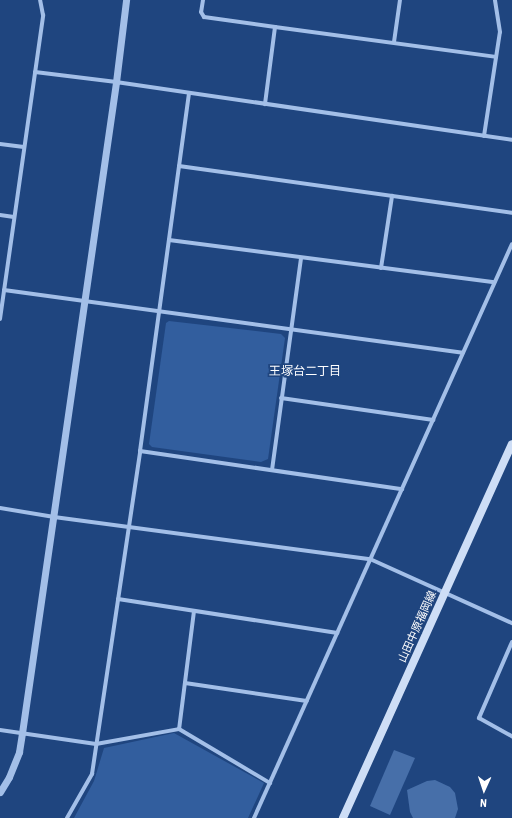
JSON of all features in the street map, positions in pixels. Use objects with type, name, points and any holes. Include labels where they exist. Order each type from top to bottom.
[{"type":"main road","name":"山田中原福岡線","points":[[343,818],[512,444]]},
{"type":"street","points":[[0,319],[43,15],[40,0]]},
{"type":"street","points":[[0,792],[10,777],[19,752],[116,82],[126,0]]},
{"type":"street","points":[[203,0],[201,12],[204,17],[496,57]]},
{"type":"street","points":[[394,42],[400,0]]},
{"type":"street","points":[[484,136],[500,28],[495,0]]},
{"type":"street","points":[[265,104],[274,27]]},
{"type":"street","points":[[35,72],[116,82],[512,140]]},
{"type":"street","points":[[67,818],[92,774],[140,451],[189,93]]},
{"type":"street","points":[[0,144],[24,147]]},
{"type":"street","points":[[179,166],[512,213]]},
{"type":"street","points":[[381,268],[392,196]]},
{"type":"street","points":[[0,215],[14,217]]},
{"type":"street","points":[[169,240],[494,282]]},
{"type":"street","points":[[254,818],[512,244]]},
{"type":"street","points":[[272,470],[301,258]]},
{"type":"street","points":[[4,290],[160,310],[463,353]]},
{"type":"street","points":[[281,398],[432,420]]},
{"type":"street","points":[[140,451],[402,489]]},
{"type":"street","points":[[0,508],[54,517],[370,559],[512,623]]},
{"type":"street","points":[[118,599],[337,633]]},
{"type":"street","points":[[179,729],[194,611]]},
{"type":"street","points":[[512,642],[479,718],[512,736]]},
{"type":"street","points":[[185,683],[307,700]]},
{"type":"street","points":[[0,730],[96,744],[179,729],[270,783]]},
{"type":"shaded area","points":[[169,321],[281,334],[285,338],[268,459],[261,462],[152,447],[149,444],[166,323]]},
{"type":"shaded area","points":[[174,733],[264,783],[248,818],[74,818],[94,781],[104,748]]},
{"type":"building","points":[[394,750],[415,758],[390,815],[370,806]]},
{"type":"building","points":[[435,780],[450,787],[455,793],[458,809],[455,818],[413,818],[410,812],[407,790],[427,781]]},
{"type":"district","name":"王塚台二丁目","points":[[305,372]]}]
